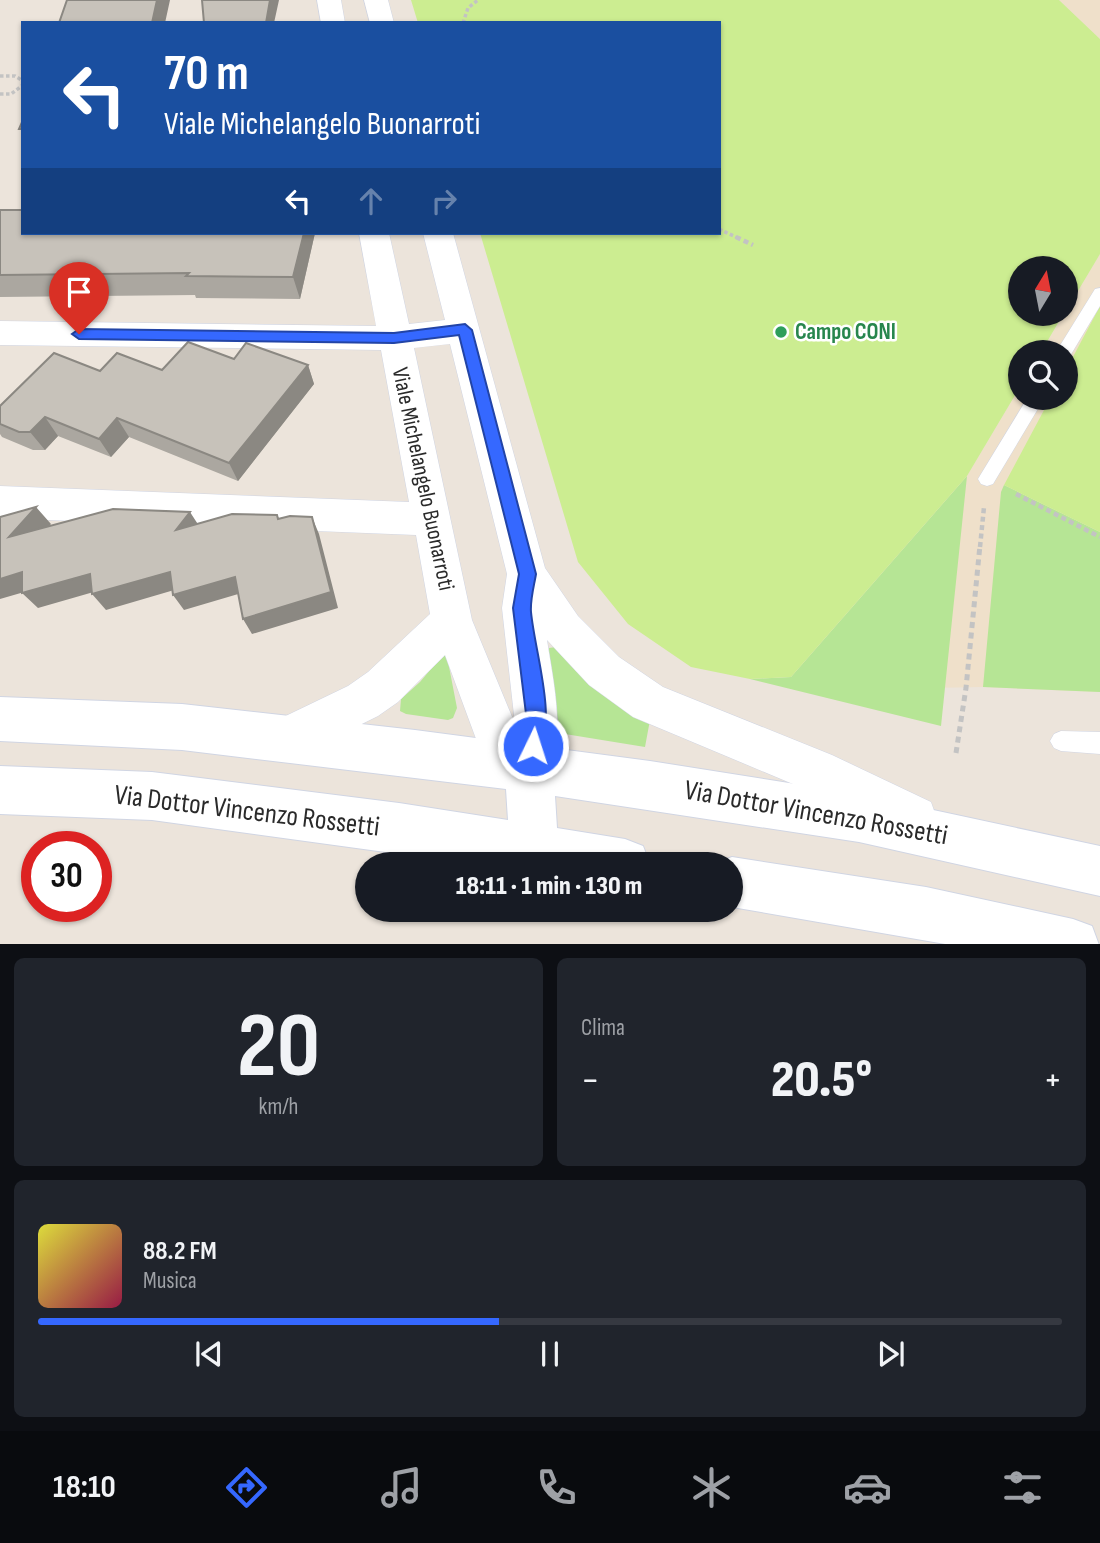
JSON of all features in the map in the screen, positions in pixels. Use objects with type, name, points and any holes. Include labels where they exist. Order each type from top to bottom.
[{"type":"street","points":[[329,0],[333,21]]},
{"type":"street","points":[[376,0],[381,21]]},
{"type":"street","name":"Viale Michelangelo Buonarroti","points":[[374,235],[452,620],[498,739],[529,769]]},
{"type":"street","points":[[439,235],[527,574],[563,629],[604,671],[648,702],[816,771],[950,837]]},
{"type":"street","name":"Viale Michelangelo Buonarroti","points":[[394,338],[465,330]]},
{"type":"street","points":[[0,333],[394,338]]},
{"type":"street","points":[[0,502],[431,519]]},
{"type":"street","points":[[527,574],[522,608],[537,722],[529,769],[534,850]]},
{"type":"street","name":"Viale Michelangelo Buonarroti","points":[[285,740],[338,715],[373,694],[452,620]]},
{"type":"street","name":"Via Dottor Vincenzo Rossetti","points":[[0,719],[182,727],[415,752],[747,799],[950,837],[1100,871]]},
{"type":"street","name":"Via Dottor Vincenzo Rossetti","points":[[0,790],[152,796],[400,828],[547,852]]},
{"type":"street","points":[[743,884],[926,913],[1073,944]]},
{"type":"lane","points":[[1071,340],[1100,293]]},
{"type":"lane","points":[[987,479],[1029,410]]},
{"type":"lane","points":[[1061,741],[1100,743]]},
{"type":"path","points":[[464,21],[468,8],[478,0]]},
{"type":"path","points":[[0,76],[15,76],[21,81]]},
{"type":"path","points":[[0,94],[11,94],[21,85]]},
{"type":"path","points":[[721,230],[753,245]]},
{"type":"path","points":[[956,753],[966,688],[987,479],[1100,537]]},
{"type":"shaded area","points":[[1059,0],[1100,0],[1100,39]]},
{"type":"shaded area","points":[[1100,254],[1100,692],[983,687],[931,688],[791,677],[967,476],[1008,407],[1008,410],[1078,410],[1078,340],[1048,340],[1057,326],[1078,326],[1078,291]]},
{"type":"green space","name":"Campo CONI","points":[[411,0],[1059,0],[1100,39],[1100,254],[1078,291],[1078,256],[1008,256],[1008,326],[1056,326],[1048,340],[1008,340],[1008,407],[967,476],[791,677],[750,679],[691,667],[628,624],[578,562],[481,235],[721,235],[721,21],[417,21]]},
{"type":"green space","points":[[1100,306],[1100,532],[1004,485],[1044,410],[1078,410],[1078,347]]},
{"type":"green space","points":[[967,476],[941,726],[750,679],[791,677]]},
{"type":"green space","points":[[1004,485],[1100,532],[1100,692],[983,687],[1001,492]]},
{"type":"green space","points":[[556,647],[650,720],[645,747],[565,734],[558,720],[545,658],[549,648]]},
{"type":"green space","points":[[446,651],[457,708],[453,718],[448,720],[400,711],[401,699],[420,682]]},
{"type":"building","points":[[67,0],[157,0],[152,21],[60,21]]},
{"type":"building","points":[[202,0],[270,0],[266,21],[204,21]]},
{"type":"building","points":[[0,210],[21,210],[21,235],[304,235],[293,277],[186,276],[189,273],[0,275]]},
{"type":"building","points":[[188,342],[234,359],[246,343],[308,365],[229,463],[117,418],[99,439],[45,417],[30,432],[19,432],[0,424],[0,406],[54,353],[100,371],[117,353],[162,370]]},
{"type":"building","points":[[36,507],[9,537],[113,509],[190,512],[176,530],[232,514],[277,515],[278,519],[290,516],[312,517],[331,592],[243,619],[235,577],[173,595],[170,572],[92,594],[90,574],[22,593],[22,572],[0,579],[0,517]]},
{"type":"place","name":"Campo CONI","points":[[781,332]]},
{"type":"route","points":[[79,334],[394,338],[465,330],[527,574],[522,608],[537,722],[533,746]]}]
